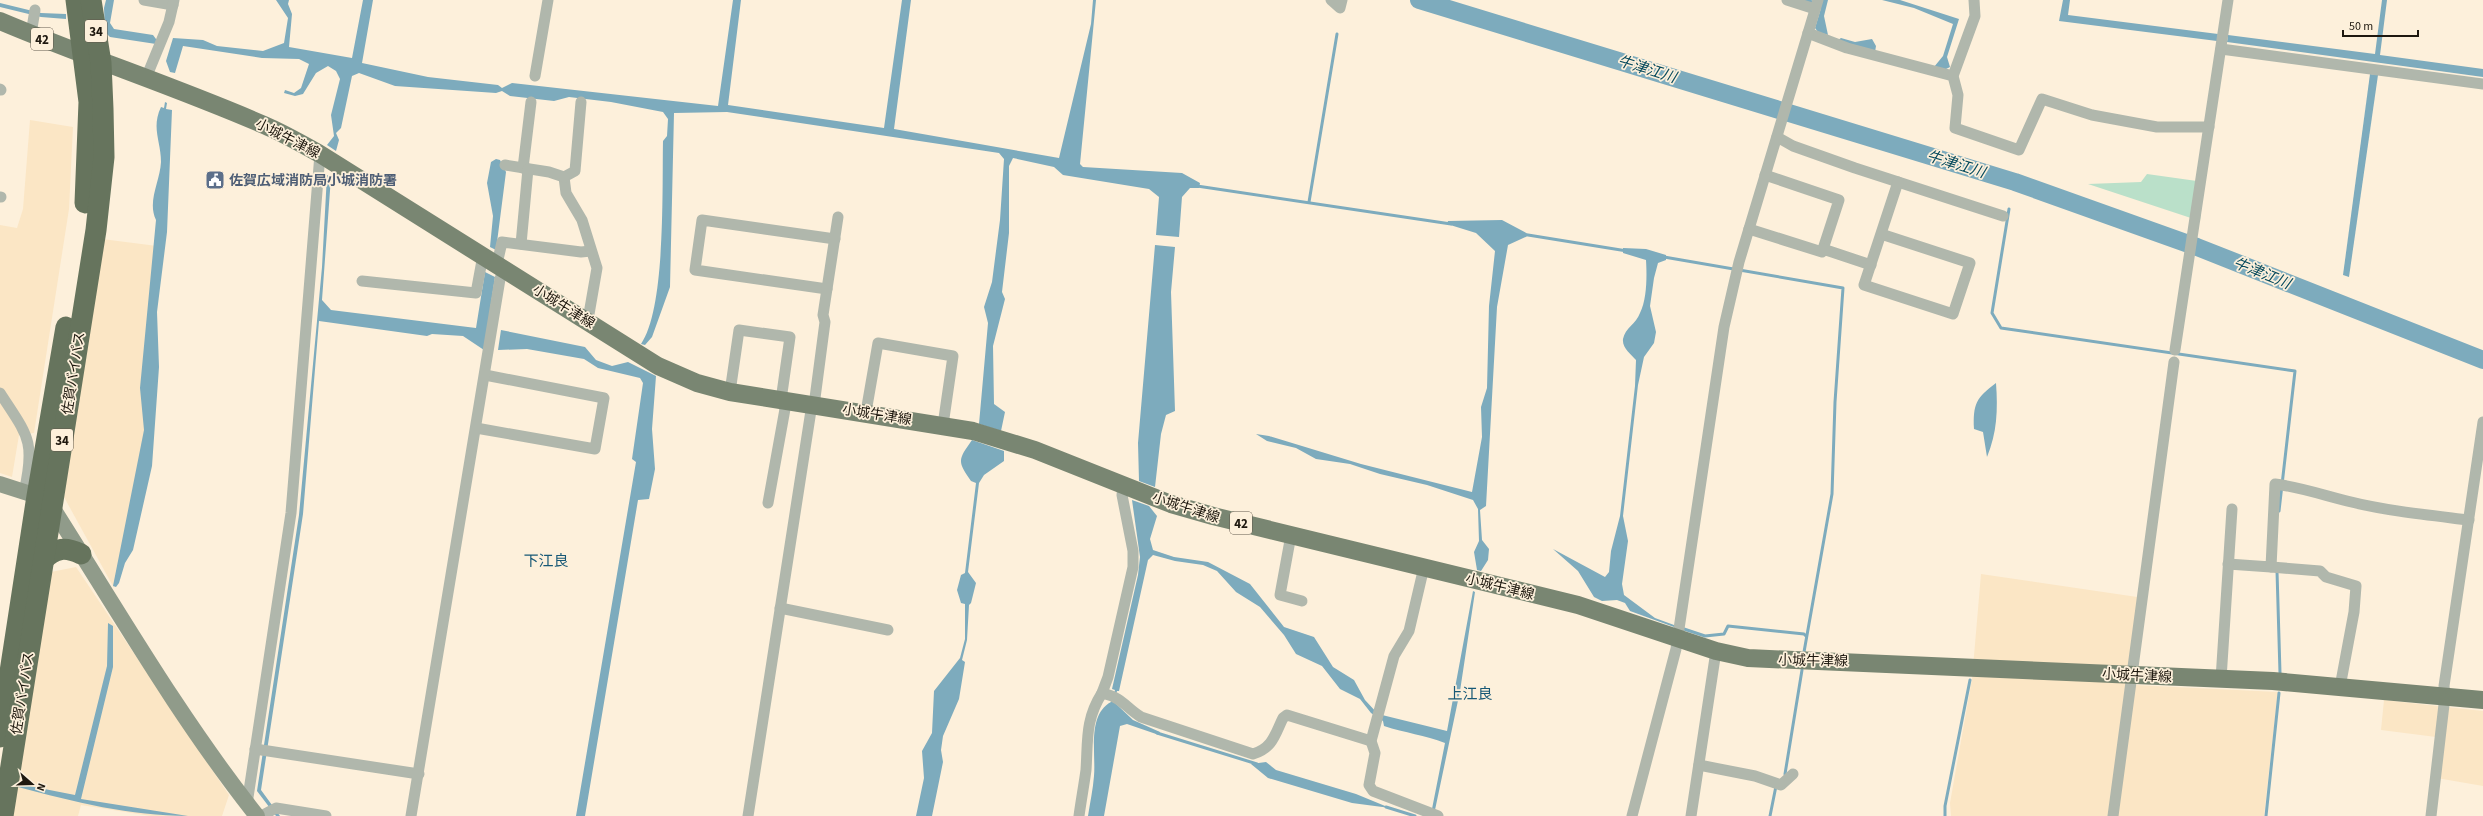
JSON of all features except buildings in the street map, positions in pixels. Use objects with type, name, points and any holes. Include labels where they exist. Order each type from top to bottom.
[{"type":"highway","name":"佐賀バイパス","points":[[76,0],[92,60]]},
{"type":"highway","name":"佐賀バイパス","points":[[0,737],[85,202],[92,60],[91,0]]},
{"type":"highway","name":"佐賀バイパス","points":[[3,816],[43,560],[38,498]]},
{"type":"highway","points":[[43,560],[50,553],[60,548],[72,550],[81,554]]},
{"type":"main road","name":"小城牛津線","points":[[0,21],[33,21],[92,60],[146,78],[265,125],[320,154],[495,262],[658,366],[697,383],[730,392],[943,425],[1013,443],[1123,485],[1206,514],[1679,631],[1716,651],[1748,658],[1780,660],[1844,660],[2221,679],[2340,687],[2483,700]]},
{"type":"street","points":[[144,0],[173,2],[169,22],[146,78]]},
{"type":"street","points":[[535,76],[548,0]]},
{"type":"street","points":[[1331,0],[1341,4]]},
{"type":"street","points":[[1632,816],[1679,631],[1722,334],[1739,262],[1817,5],[1787,0]]},
{"type":"street","points":[[1974,0],[1975,16],[1954,76],[1958,95],[1955,128],[2019,150],[2042,99],[2092,115],[2150,125],[2209,127]]},
{"type":"street","points":[[2113,816],[2130,689],[2130,675],[2175,356],[2228,0]]},
{"type":"street","points":[[1808,34],[1847,48],[1954,76]]},
{"type":"street","points":[[2221,49],[2483,84]]},
{"type":"street","points":[[521,244],[531,102]]},
{"type":"street","points":[[505,165],[526,168],[564,178],[575,171],[581,102]]},
{"type":"street","points":[[1777,137],[1793,146],[2003,216]]},
{"type":"street","points":[[259,812],[255,749],[291,513],[320,154]]},
{"type":"street","points":[[1749,229],[1822,252],[1839,200],[1765,175]]},
{"type":"street","points":[[564,178],[566,193],[582,220],[597,268],[589,314],[586,320]]},
{"type":"street","points":[[1881,234],[1970,263],[1953,314],[1864,285],[1898,182]]},
{"type":"street","points":[[748,816],[812,404],[815,398],[827,289],[838,217]]},
{"type":"street","points":[[827,289],[695,270],[702,220],[834,239]]},
{"type":"street","points":[[362,281],[476,293],[495,262],[502,242],[581,252],[591,251]]},
{"type":"street","points":[[1823,249],[1871,265]]},
{"type":"street","points":[[411,816],[500,280],[495,262]]},
{"type":"street","points":[[730,392],[739,330],[790,337],[781,400],[785,409],[768,503]]},
{"type":"street","points":[[866,412],[878,344],[953,356],[943,425]]},
{"type":"street","points":[[476,428],[595,449],[604,398],[484,375]]},
{"type":"street","points":[[0,393],[28,436],[31,463],[38,498],[81,554],[158,675],[259,812]]},
{"type":"street","points":[[2431,816],[2445,696],[2444,686],[2483,422]]},
{"type":"street","points":[[0,484],[38,498]]},
{"type":"street","points":[[1123,485],[1122,495],[1133,551],[1133,567],[1108,677],[1110,695],[1141,717],[1253,754],[1264,751],[1272,744],[1283,718],[1287,715],[1371,741]]},
{"type":"street","points":[[2270,567],[2281,485],[2398,511],[2468,520]]},
{"type":"street","points":[[2221,679],[2232,509]]},
{"type":"street","points":[[1292,535],[1280,595],[1302,601]]},
{"type":"street","points":[[2228,564],[2320,571],[2326,577],[2356,586],[2354,612],[2340,687]]},
{"type":"street","points":[[1424,567],[1409,631],[1394,656],[1371,741],[1375,753],[1369,785],[1373,791],[1433,815]]},
{"type":"street","points":[[780,608],[888,630]]},
{"type":"street","points":[[1691,816],[1716,651]]},
{"type":"street","points":[[1079,816],[1086,770],[1086,734],[1093,707],[1110,695]]},
{"type":"street","points":[[255,749],[419,774]]},
{"type":"street","points":[[1699,765],[1755,776],[1777,783],[1793,774]]},
{"type":"street","points":[[259,812],[326,816]]},
{"type":"shaded area","points":[[30,120],[73,127],[69,209],[34,433],[19,435],[12,477],[0,473],[0,225],[17,228],[23,209]]},
{"type":"shaded area","points":[[102,239],[157,246],[147,428],[114,588],[64,497]]},
{"type":"shaded area","points":[[76,567],[229,795],[222,816],[151,816],[81,805],[78,816],[13,816],[51,572]]},
{"type":"shaded area","points":[[1981,574],[2144,598],[2134,685],[2278,692],[2264,816],[1951,816],[1950,803],[1972,679]]},
{"type":"shaded area","points":[[2384,700],[2483,711],[2483,786],[2431,777],[2436,737],[2381,730]]},
{"type":"green space","points":[[2147,174],[2204,182],[2200,221],[2088,184],[2141,182]]},
{"type":"water","points":[[106,0],[114,0],[110,23],[114,29],[153,35],[156,39],[156,44],[110,37],[105,32],[104,8]]},
{"type":"water","points":[[276,0],[289,0],[288,4],[292,14],[289,47],[352,58],[363,0],[373,0],[362,63],[428,77],[498,85],[502,88],[512,83],[718,106],[733,0],[741,0],[728,105],[884,128],[902,0],[911,0],[894,129],[1059,158],[1091,24],[1093,0],[1096,0],[1080,164],[1083,167],[1182,173],[1200,183],[1199,188],[1190,188],[1182,197],[1179,237],[1156,235],[1159,197],[1149,189],[1063,175],[1054,167],[1013,158],[1009,166],[1009,233],[1002,292],[1005,299],[993,346],[994,404],[1005,412],[1001,431],[979,424],[988,323],[984,307],[992,282],[1000,220],[1004,159],[999,153],[727,112],[674,113],[670,287],[652,337],[645,345],[641,344],[649,327],[655,304],[659,276],[662,216],[663,141],[667,136],[668,119],[663,112],[611,102],[569,97],[554,101],[510,96],[502,91],[496,93],[395,86],[359,73],[352,76],[341,128],[336,133],[339,140],[336,151],[327,145],[334,136],[331,115],[340,79],[336,71],[328,66],[316,73],[303,94],[295,96],[284,93],[285,90],[294,93],[301,88],[309,64],[299,59],[262,58],[183,46],[175,73],[170,72],[166,61],[173,38],[203,40],[217,46],[263,51],[284,43],[288,18]]},
{"type":"water","points":[[1797,0],[1811,0],[1821,3],[1822,0],[1828,0],[1824,16],[1828,35],[1818,32],[1815,28],[1821,8]]},
{"type":"water","points":[[1882,0],[1900,0],[1959,19],[1947,57],[1950,67],[1944,70],[1934,67],[1943,56],[1953,24],[1914,8]]},
{"type":"water","points":[[2063,0],[2070,0],[2068,15],[2218,34],[2217,41],[2059,21]]},
{"type":"water","points":[[2382,0],[2387,0],[2380,55],[2483,69],[2483,77],[2227,42],[2228,35],[2375,54]]},
{"type":"water","points":[[0,3],[41,13],[66,14],[66,19],[41,17],[0,7]]},
{"type":"water","points":[[1841,38],[1855,42],[1872,39],[1876,46],[1875,52],[1838,40]]},
{"type":"water","points":[[2370,74],[2378,75],[2349,277],[2343,275]]},
{"type":"water","points":[[165,102],[167,103],[166,109],[172,110],[167,232],[157,312],[159,367],[152,466],[133,550],[125,563],[119,583],[116,587],[113,586],[144,430],[140,388],[156,220],[153,199],[161,162],[157,122],[161,107],[164,108]]},
{"type":"water","points":[[496,159],[500,160],[506,172],[496,250],[490,247],[493,216],[487,183],[491,162]]},
{"type":"water","points":[[327,175],[331,177],[322,300],[331,310],[476,328],[485,272],[495,277],[484,350],[463,336],[432,334],[427,336],[319,321],[303,514],[261,790],[280,816],[276,816],[257,791],[299,515],[322,267]]},
{"type":"water","points":[[1502,220],[1530,235],[1508,245],[1497,307],[1486,506],[1480,510],[1482,540],[1489,549],[1488,560],[1481,571],[1477,570],[1474,552],[1479,541],[1478,509],[1473,500],[1427,485],[1380,474],[1350,464],[1316,459],[1296,448],[1267,441],[1256,434],[1269,436],[1361,464],[1472,492],[1482,437],[1481,407],[1487,388],[1489,306],[1495,251],[1476,233],[1447,224],[1448,221]]},
{"type":"water","points":[[1155,245],[1175,247],[1171,292],[1175,411],[1166,415],[1161,434],[1155,487],[1139,481],[1138,443]]},
{"type":"water","points":[[1623,248],[1646,249],[1666,255],[1666,260],[1658,263],[1654,278],[1650,306],[1656,332],[1654,343],[1644,357],[1638,385],[1623,516],[1628,541],[1622,584],[1624,595],[1655,618],[1674,625],[1674,627],[1630,611],[1625,603],[1617,600],[1602,601],[1594,597],[1578,571],[1553,549],[1605,577],[1609,572],[1611,551],[1620,516],[1635,386],[1636,360],[1625,348],[1623,339],[1626,332],[1638,317],[1642,307],[1646,280],[1646,260],[1623,253]]},
{"type":"water","points":[[501,330],[585,347],[596,360],[612,366],[628,362],[656,376],[652,429],[655,469],[649,499],[638,500],[585,816],[576,816],[636,462],[632,459],[643,383],[640,378],[598,368],[584,359],[527,349],[498,350]]},
{"type":"water","points":[[1996,383],[1997,403],[1995,430],[1987,457],[1983,432],[1974,429],[1974,413],[1977,402],[1984,393]]},
{"type":"water","points":[[972,440],[1004,451],[1004,461],[984,475],[979,483],[968,572],[976,583],[971,603],[969,605],[967,640],[962,660],[965,662],[959,699],[943,736],[941,750],[943,762],[932,816],[916,816],[924,778],[922,751],[932,733],[934,691],[960,658],[965,639],[965,604],[961,603],[957,590],[961,575],[965,573],[976,483],[971,481],[966,474],[961,465],[961,460],[964,452]]},
{"type":"water","points":[[1132,500],[1149,506],[1157,516],[1150,539],[1153,550],[1174,557],[1208,562],[1250,584],[1284,627],[1314,637],[1333,667],[1354,680],[1365,700],[1378,714],[1447,731],[1473,591],[1475,592],[1460,691],[1435,810],[1432,809],[1445,743],[1384,726],[1383,721],[1371,713],[1360,699],[1340,689],[1322,666],[1296,654],[1284,635],[1260,607],[1236,592],[1217,571],[1203,565],[1175,561],[1153,555],[1148,560],[1119,691],[1117,691],[1114,702],[1133,720],[1160,732],[1159,735],[1127,724],[1120,726],[1104,816],[1088,816],[1094,776],[1094,735],[1096,725],[1098,716],[1103,708],[1111,702],[1115,690],[1112,689],[1138,575],[1140,557]]},
{"type":"water","points":[[108,623],[113,626],[113,667],[81,799],[188,816],[145,814],[124,811],[81,803],[18,787],[19,784],[75,795],[107,666]]},
{"type":"water","points":[[1266,762],[1276,770],[1356,794],[1390,808],[1352,803],[1268,778],[1251,764]]},
{"type":"waterway","name":"牛津江川","points":[[1419,0],[2015,182],[2197,247],[2483,360]]},
{"type":"waterway","points":[[1309,202],[1337,34]]},
{"type":"waterway","points":[[1197,186],[1451,224]]},
{"type":"waterway","points":[[2009,209],[1992,313],[2001,328],[2295,371],[2279,511]]},
{"type":"waterway","points":[[1528,235],[1627,251]]},
{"type":"waterway","points":[[1664,257],[1843,288],[1835,402],[1832,494],[1804,652]]},
{"type":"waterway","points":[[2277,571],[2280,673]]},
{"type":"waterway","points":[[1681,628],[1705,636],[1724,634],[1728,626],[1804,634],[1806,636]]},
{"type":"waterway","points":[[1785,774],[1802,670]]},
{"type":"waterway","points":[[1945,816],[1945,806],[1970,680]]},
{"type":"waterway","points":[[2266,816],[2279,693]]},
{"type":"waterway","points":[[1157,733],[1257,764]]},
{"type":"waterway","points":[[1770,816],[1776,786]]},
{"type":"waterway","points":[[1386,807],[1415,816]]},
{"type":"place","name":"佐賀広域消防局小城消防署","points":[[215,180]]},
{"type":"district","name":"下江良","points":[[546,561]]},
{"type":"district","name":"上江良","points":[[1470,694]]}]
